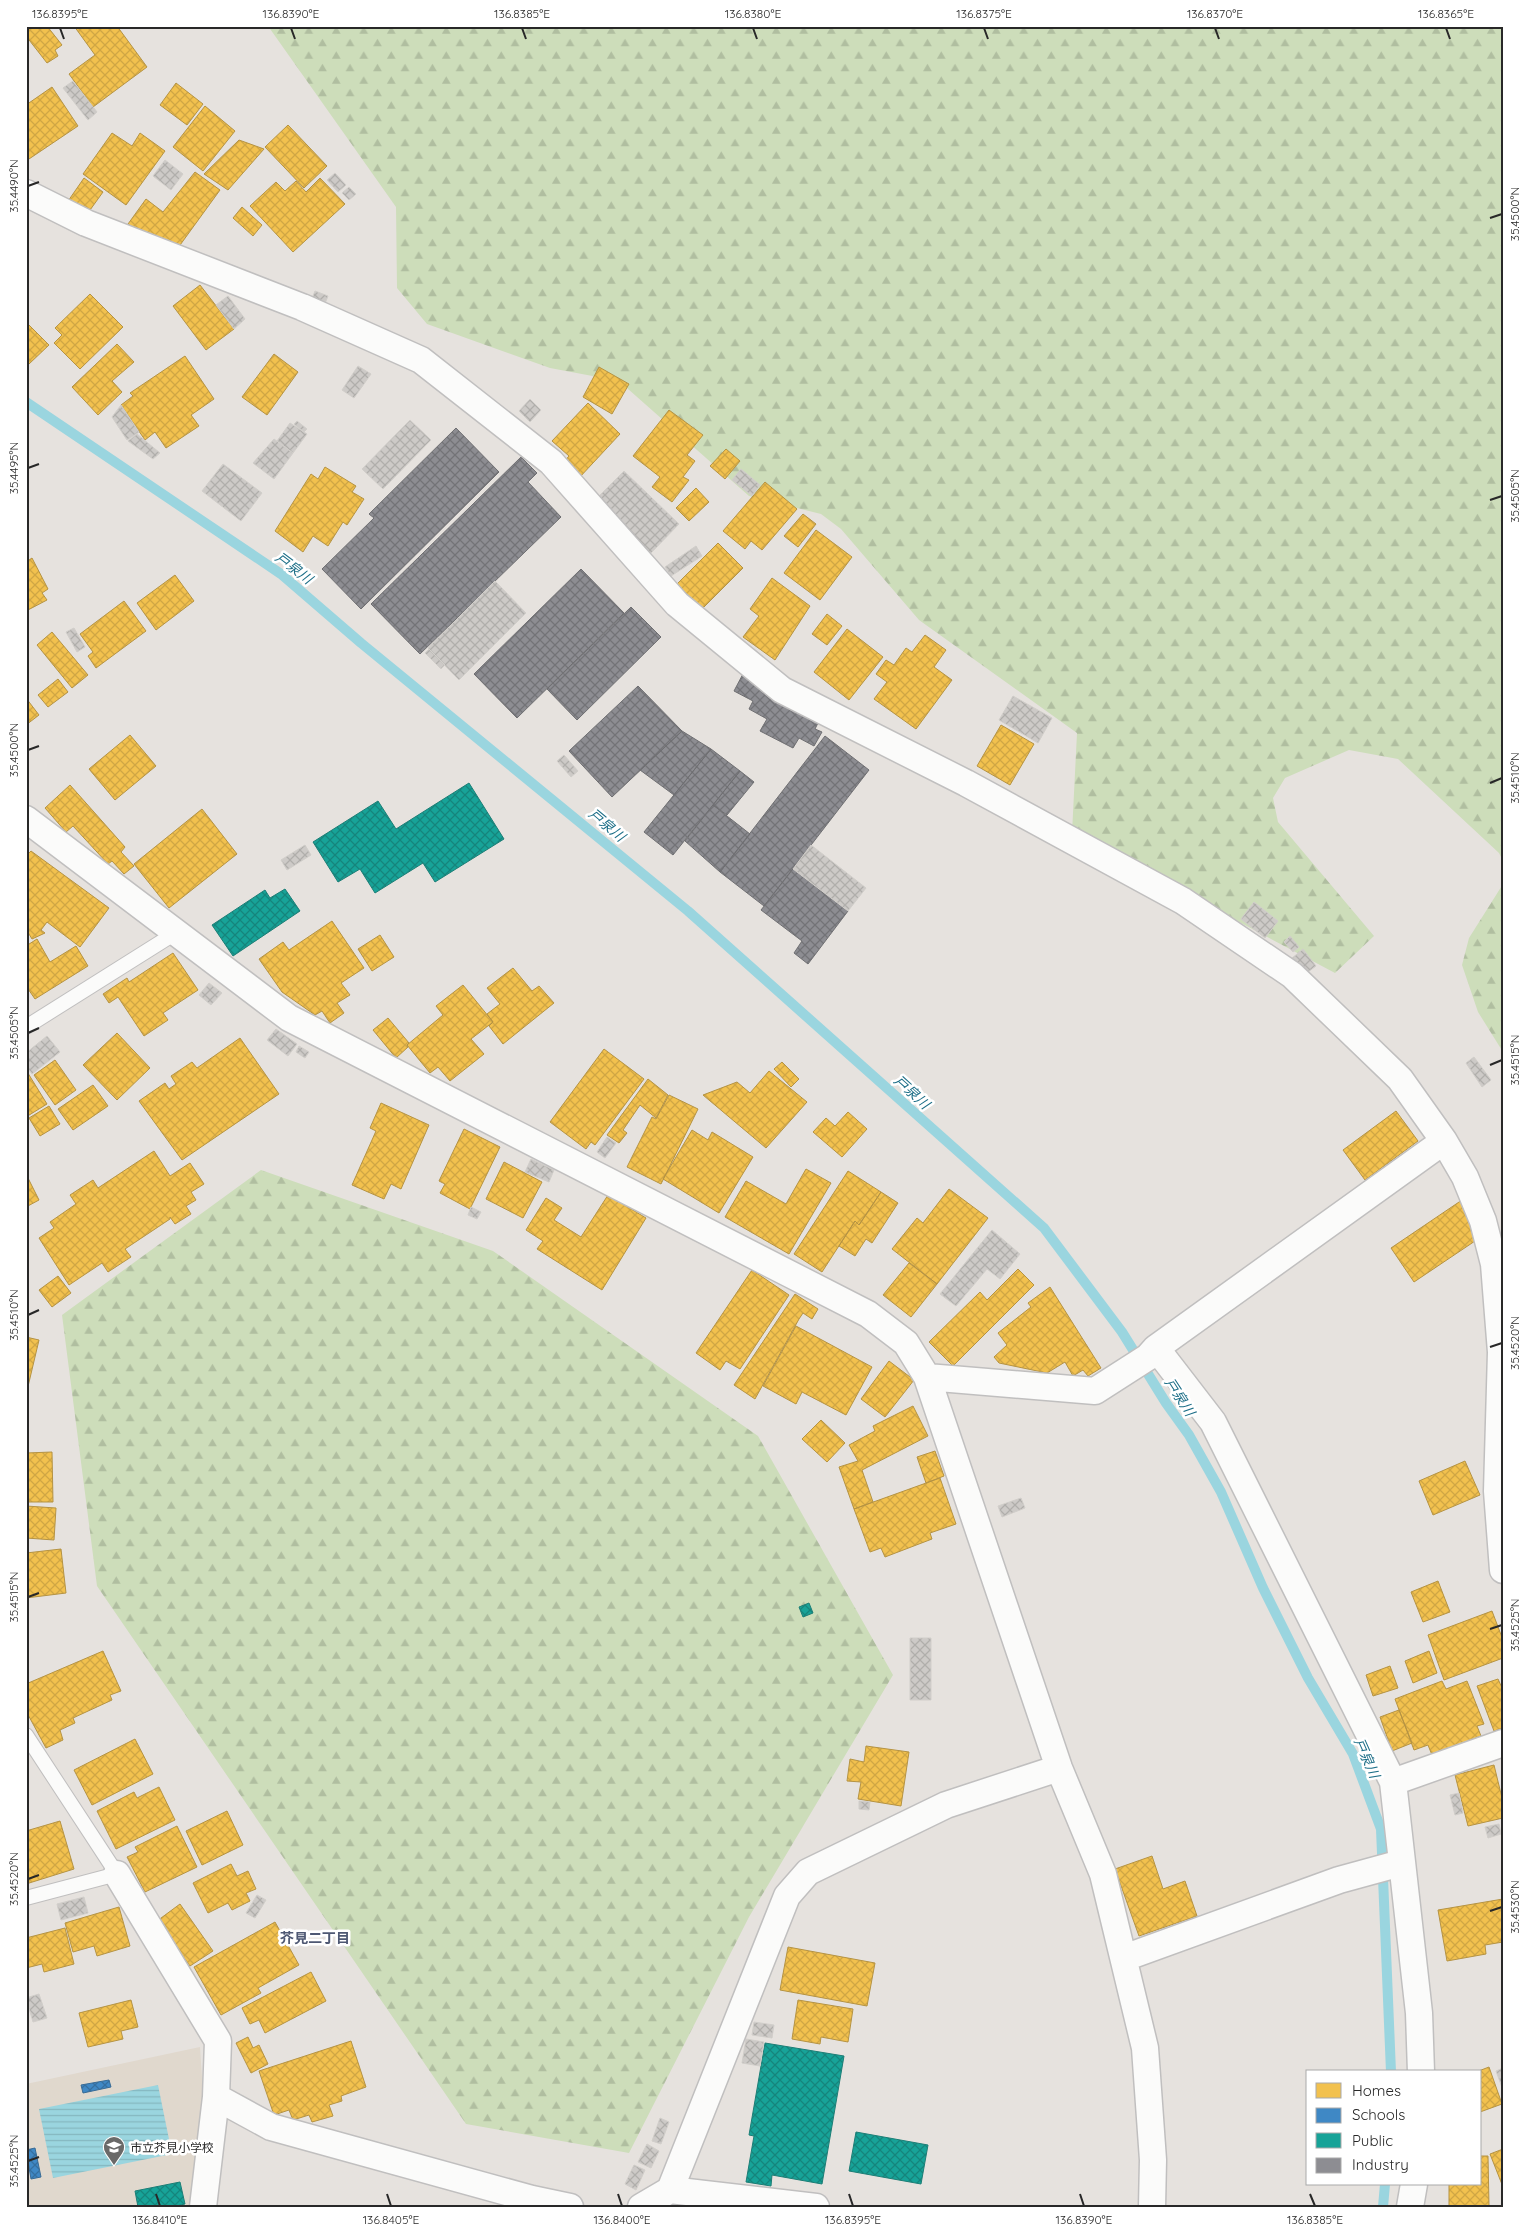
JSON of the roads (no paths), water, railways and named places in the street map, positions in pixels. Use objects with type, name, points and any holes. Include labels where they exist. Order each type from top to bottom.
[{"type":"street","points":[[26,193],[86,223],[302,307],[421,360],[552,462],[677,604],[782,690],[966,783],[1183,901],[1292,976],[1400,1079],[1444,1141],[1465,1177],[1483,1221],[1494,1264],[1501,1352],[1497,1491],[1503,1570]]},
{"type":"street","points":[[26,819],[289,1018],[868,1314],[906,1343],[927,1377],[1059,1768],[1103,1874],[1145,2048],[1153,2160],[1152,2207]]},
{"type":"street","points":[[927,1377],[1095,1391],[1122,1374],[1444,1141]]},
{"type":"street","points":[[1152,1352],[1214,1422],[1394,1782],[1401,1863],[1419,2013],[1421,2070]]},
{"type":"street","points":[[1394,1782],[1503,1743]]},
{"type":"street","points":[[670,2190],[787,1896],[808,1872],[946,1805],[1059,1768]]},
{"type":"street","points":[[1124,1958],[1339,1880],[1401,1863]]},
{"type":"street","points":[[116,1874],[218,2041],[216,2097],[203,2207]]},
{"type":"street","points":[[216,2097],[271,2127],[532,2199],[570,2207]]},
{"type":"street","points":[[1410,2207],[1414,2186]]},
{"type":"street","points":[[641,2207],[670,2190],[816,2207]]},
{"type":"lane","points":[[26,1027],[177,932]]},
{"type":"lane","points":[[26,1898],[116,1874],[28,1744]]},
{"type":"water","points":[[158,2085],[172,2154],[53,2178],[39,2109]]},
{"type":"waterway","name":"戸泉川","points":[[26,402],[281,574],[361,643],[688,911],[1044,1228],[1122,1332],[1166,1403],[1189,1435],[1221,1492],[1263,1588],[1308,1678],[1353,1754],[1381,1829],[1391,2070]]},
{"type":"waterway","name":"戸泉川","points":[[1383,2207],[1385,2186]]},
{"type":"place","name":"市立芥見小学校","points":[[114,2166]]},
{"type":"district","name":"芥見二丁目","points":[[315,1938]]}]
